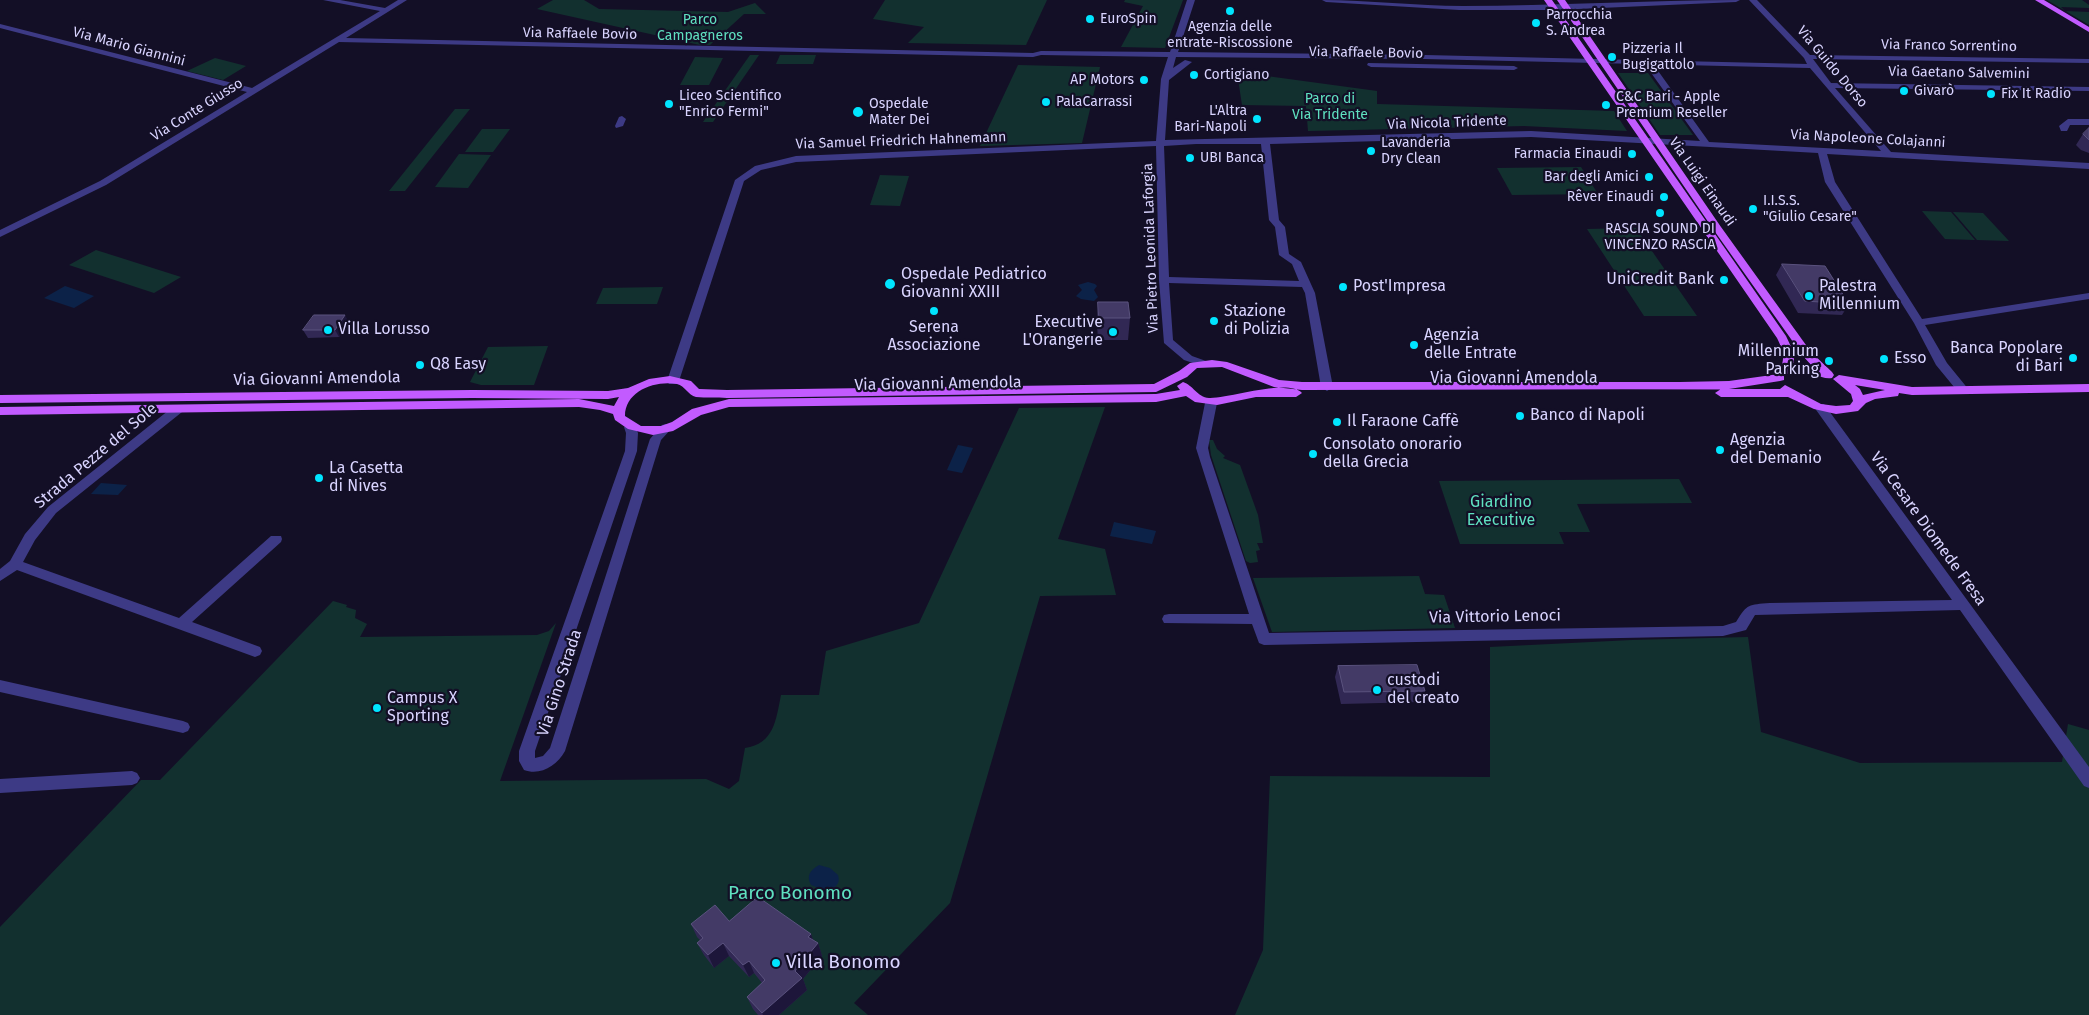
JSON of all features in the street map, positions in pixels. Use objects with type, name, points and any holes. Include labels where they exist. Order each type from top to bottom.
[{"type":"main road","name":"Via Luigi Einaudi","points":[[1548,0],[1788,347],[1790,359],[1783,373]]},
{"type":"main road","name":"Via Luigi Einaudi","points":[[1561,0],[1807,354],[1828,375]]},
{"type":"main road","points":[[2039,0],[2089,30]]},
{"type":"main road","name":"Via Giovanni Amendola","points":[[0,399],[472,394],[608,395],[633,391],[640,386],[656,381],[673,380],[687,384],[696,392],[727,394],[1156,388],[1202,363],[1223,364],[1278,384],[1327,387],[1729,385],[1804,368],[1839,379],[1912,390]]},
{"type":"main road","points":[[1232,368],[1243,379],[1243,391],[1238,397]]},
{"type":"main road","name":"Via Giovanni Amendola","points":[[1783,373],[1783,387],[1791,393],[1820,408],[1843,411],[1854,408],[1859,401],[1876,395],[1912,390],[2089,388]]},
{"type":"main road","points":[[1183,374],[1183,386],[1187,392],[1193,397],[1211,403]]},
{"type":"main road","name":"Via Giovanni Amendola","points":[[1839,379],[1856,392],[1859,401]]},
{"type":"main road","points":[[630,427],[619,417],[619,406],[627,395],[633,391]]},
{"type":"main road","points":[[691,414],[697,403],[696,392]]},
{"type":"main road","name":"Via Giovanni Amendola","points":[[630,427],[642,431],[666,428],[678,424],[691,414],[730,403],[1156,398],[1187,392]]},
{"type":"main road","name":"Via Giovanni Amendola","points":[[1211,403],[1230,401],[1238,397],[1258,393],[1482,396],[1791,393]]},
{"type":"main road","name":"Via Giovanni Amendola","points":[[0,411],[579,403],[601,406],[619,412]]},
{"type":"street","points":[[327,0],[386,10]]},
{"type":"street","name":"Via Conte Giusso","points":[[0,234],[103,183],[403,0]]},
{"type":"street","name":"Via Pietro Leonida Laforgia","points":[[1191,0],[1170,58],[1165,79],[1160,143],[1164,280],[1168,341],[1188,358],[1202,363]]},
{"type":"street","points":[[1326,0],[1459,8],[1568,8],[1679,1],[1736,0]]},
{"type":"street","name":"Via Guido Dorso","points":[[1752,0],[1810,61],[1818,73],[1888,154]]},
{"type":"street","name":"Via Mario Giannini","points":[[0,26],[253,91]]},
{"type":"street","name":"Via Raffaele Bovio","points":[[337,40],[1033,54],[1039,58],[1221,59],[1393,66],[1500,67],[1592,65]]},
{"type":"street","points":[[1390,57],[1393,66]]},
{"type":"street","name":"Via Raffaele Bovio","points":[[1170,58],[1188,62],[1221,59],[1390,57],[1496,59],[1607,66]]},
{"type":"street","points":[[1496,59],[1500,67]]},
{"type":"street","points":[[1607,66],[1810,61]]},
{"type":"street","name":"Via Franco Sorrentino","points":[[1810,61],[2089,61]]},
{"type":"street","points":[[1165,79],[1178,67],[1188,62]]},
{"type":"street","points":[[1607,66],[1653,70],[1818,73]]},
{"type":"street","points":[[1653,70],[1706,144]]},
{"type":"street","name":"Via Gaetano Salvemini","points":[[1829,85],[2089,90]]},
{"type":"street","points":[[2064,129],[2063,126],[2068,122],[2089,122]]},
{"type":"street","name":"Via Nicola Tridente","points":[[1160,143],[1265,142],[1524,134],[1644,141]]},
{"type":"street","name":"Via Napoleone Colajanni","points":[[1644,141],[2089,166]]},
{"type":"street","points":[[1265,142],[1274,220],[1280,227],[1284,255],[1296,262],[1310,293],[1327,387]]},
{"type":"street","name":"Via Samuel Friedrich Hahnemann","points":[[673,380],[738,184],[744,176],[753,170],[780,162],[812,157],[1081,148],[1160,143]]},
{"type":"street","points":[[1822,150],[1830,182],[1920,323],[1942,365],[1963,390]]},
{"type":"street","points":[[1164,280],[1305,284]]},
{"type":"street","points":[[1920,323],[2089,296]]},
{"type":"street","name":"Via Vittorio Lenoci","points":[[1211,403],[1202,448],[1264,639],[1723,631],[1742,626],[1751,610],[1770,608],[1963,605]]},
{"type":"street","name":"Via Cesare Diomede Fresa","points":[[1820,408],[2089,781]]},
{"type":"street","name":"Strada Pezze del Sole","points":[[0,576],[15,564],[30,537],[52,510],[178,409]]},
{"type":"street","name":"Via Gino Strada","points":[[630,427],[632,434],[631,451],[527,751],[529,765],[544,764],[552,759],[557,751],[656,439],[666,428]]},
{"type":"street","points":[[181,624],[276,539]]},
{"type":"street","points":[[15,564],[255,651]]},
{"type":"street","points":[[1169,619],[1257,619]]},
{"type":"street","points":[[0,686],[183,727]]},
{"type":"street","points":[[0,786],[132,778]]},
{"type":"green space","name":"Parco Campagneros","points":[[553,0],[584,0],[599,9],[728,12],[755,3],[766,14],[744,14],[710,45],[700,45],[537,9]]},
{"type":"green space","points":[[885,0],[1047,0],[1026,45],[908,43],[924,27],[873,19]]},
{"type":"green space","points":[[1125,0],[1183,0],[1165,48],[1121,47],[1143,6],[1124,2]]},
{"type":"green space","points":[[2047,0],[2082,0],[2089,5],[2089,8],[2061,7],[2064,10]]},
{"type":"green space","points":[[2066,11],[2089,12],[2089,25]]},
{"type":"green space","points":[[750,55],[759,55],[713,122],[703,122]]},
{"type":"green space","points":[[780,55],[816,55],[813,64],[776,64]]},
{"type":"green space","points":[[695,57],[723,58],[709,85],[680,85]]},
{"type":"green space","points":[[215,58],[246,66],[223,80],[187,71]]},
{"type":"green space","name":"PalaCarrassi","points":[[1018,65],[1100,67],[1082,143],[980,146]]},
{"type":"green space","name":"Parco di Via Tridente","points":[[1237,72],[1377,91],[1377,104],[1614,111],[1627,131],[1524,126],[1308,131],[1306,106],[1242,105]]},
{"type":"green space","points":[[1618,73],[1648,73],[1693,135],[1660,135]]},
{"type":"green space","points":[[455,109],[470,109],[405,191],[389,191]]},
{"type":"green space","points":[[482,129],[510,129],[493,152],[465,152]]},
{"type":"green space","points":[[459,154],[491,155],[468,188],[435,187]]},
{"type":"green space","points":[[1581,167],[1598,194],[1512,195],[1497,168]]},
{"type":"green space","points":[[880,175],[909,176],[900,206],[870,205]]},
{"type":"green space","points":[[1922,211],[1951,212],[1975,240],[1945,239]]},
{"type":"green space","points":[[1953,212],[1983,213],[2009,241],[1977,240]]},
{"type":"green space","points":[[1636,228],[1697,316],[1644,316],[1587,229]]},
{"type":"green space","points":[[96,250],[181,277],[154,293],[69,265]]},
{"type":"green space","points":[[663,287],[657,304],[596,304],[603,288]]},
{"type":"green space","points":[[548,346],[534,385],[481,385],[470,382],[488,347]]},
{"type":"green space","name":"Parco Bonomo","points":[[1105,407],[1058,539],[1105,549],[1116,595],[1040,596],[950,903],[854,1003],[868,1015],[0,1015],[0,927],[141,780],[160,780],[333,601],[356,610],[355,618],[367,624],[360,637],[537,635],[549,631],[556,623],[500,781],[706,779],[729,789],[739,781],[745,748],[762,742],[772,729],[781,695],[819,695],[826,651],[919,623],[1019,408]]},
{"type":"green space","points":[[1209,440],[1213,440],[1217,449],[1225,456],[1223,458],[1240,465],[1258,515],[1263,543],[1257,543],[1260,550],[1256,551],[1258,562],[1250,563],[1246,561],[1211,455]]},
{"type":"green space","name":"Giardino Executive","points":[[1679,479],[1692,503],[1577,504],[1590,532],[1559,532],[1564,544],[1460,544],[1439,481]]},
{"type":"green space","points":[[1419,576],[1425,594],[1444,595],[1455,628],[1272,632],[1253,578]]},
{"type":"green space","points":[[1748,637],[1761,732],[1860,763],[2062,762],[2068,724],[2089,730],[2089,1015],[1235,1015],[1263,950],[1270,776],[1490,777],[1490,647]]},
{"type":"water","points":[[1088,282],[1097,286],[1094,290],[1098,297],[1094,301],[1081,299],[1076,296],[1082,290],[1078,285]]},
{"type":"water","points":[[65,286],[94,296],[74,308],[44,298]]},
{"type":"water","points":[[958,445],[973,448],[962,473],[947,470]]},
{"type":"water","points":[[101,483],[127,485],[118,495],[91,494]]},
{"type":"water","points":[[1114,522],[1156,531],[1152,544],[1110,536]]},
{"type":"water","points":[[819,865],[830,868],[838,875],[839,881],[837,885],[827,891],[811,885],[809,879],[813,869]]},
{"type":"building","points":[[2089,128],[2089,140],[2083,134]]},
{"type":"building","points":[[1782,264],[1825,266],[1849,304],[1805,301]]},
{"type":"building","points":[[1098,302],[1128,302],[1130,318],[1099,318]]},
{"type":"building","points":[[314,315],[345,315],[335,330],[303,330]]},
{"type":"building","points":[[1417,665],[1425,691],[1344,692],[1338,666]]},
{"type":"building","name":"Villa Bonomo","points":[[758,897],[811,934],[808,937],[818,943],[795,971],[802,978],[762,1013],[747,997],[765,980],[749,961],[743,965],[723,943],[708,955],[697,943],[703,938],[691,924],[715,905],[729,921]]},
{"type":"place","name":"Agenzia delle entrate-Riscossione","points":[[1230,11]]},
{"type":"place","name":"EuroSpin","points":[[1090,19]]},
{"type":"place","name":"Parrocchia S. Andrea","points":[[1536,23]]},
{"type":"place","name":"Pizzeria Il Bugigattolo","points":[[1612,57]]},
{"type":"place","name":"Cortigiano","points":[[1194,75]]},
{"type":"place","name":"AP Motors","points":[[1144,80]]},
{"type":"place","name":"Givarò","points":[[1904,91]]},
{"type":"place","name":"Fix It Radio","points":[[1991,94]]},
{"type":"place","name":"PalaCarrassi","points":[[1046,102]]},
{"type":"place","name":"Liceo Scientifico \"Enrico Fermi\"","points":[[669,104]]},
{"type":"place","name":"C&C Bari - Apple Premium Reseller","points":[[1606,105]]},
{"type":"place","name":"Ospedale Mater Dei","points":[[858,112]]},
{"type":"place","name":"L'Altra Bari-Napoli","points":[[1257,119]]},
{"type":"place","name":"Lavanderia Dry Clean","points":[[1371,151]]},
{"type":"place","name":"Farmacia Einaudi","points":[[1632,154]]},
{"type":"place","name":"UBI Banca","points":[[1190,158]]},
{"type":"place","name":"Bar degli Amici","points":[[1649,177]]},
{"type":"place","name":"Rêver Einaudi","points":[[1664,197]]},
{"type":"place","name":"I.I.S.S. \"Giulio Cesare\"","points":[[1753,209]]},
{"type":"place","name":"RASCIA SOUND DI VINCENZO RASCIA","points":[[1660,213]]},
{"type":"place","name":"UniCredit Bank","points":[[1724,280]]},
{"type":"place","name":"Ospedale Pediatrico Giovanni XXIII","points":[[890,284]]},
{"type":"place","name":"Post'Impresa","points":[[1343,287]]},
{"type":"place","name":"Palestra Millennium","points":[[1809,296]]},
{"type":"place","name":"Serena Associazione","points":[[934,311]]},
{"type":"place","name":"Stazione di Polizia","points":[[1214,321]]},
{"type":"place","name":"Villa Lorusso","points":[[328,330]]},
{"type":"place","name":"Executive L'Orangerie","points":[[1113,332]]},
{"type":"place","name":"Agenzia delle Entrate","points":[[1414,345]]},
{"type":"place","name":"Banca Popolare di Bari","points":[[2073,358]]},
{"type":"place","name":"Esso","points":[[1884,359]]},
{"type":"place","name":"Millennium Parking","points":[[1829,361]]},
{"type":"place","name":"Q8 Easy","points":[[420,365]]},
{"type":"place","name":"Banco di Napoli","points":[[1520,416]]},
{"type":"place","name":"Il Faraone Caffè","points":[[1337,422]]},
{"type":"place","name":"Agenzia del Demanio","points":[[1720,450]]},
{"type":"place","name":"Consolato onorario della Grecia","points":[[1313,454]]},
{"type":"place","name":"La Casetta di Nives","points":[[319,478]]},
{"type":"place","name":"custodi del creato","points":[[1377,690]]},
{"type":"place","name":"Campus X Sporting","points":[[377,708]]},
{"type":"place","name":"Villa Bonomo","points":[[776,963]]}]
